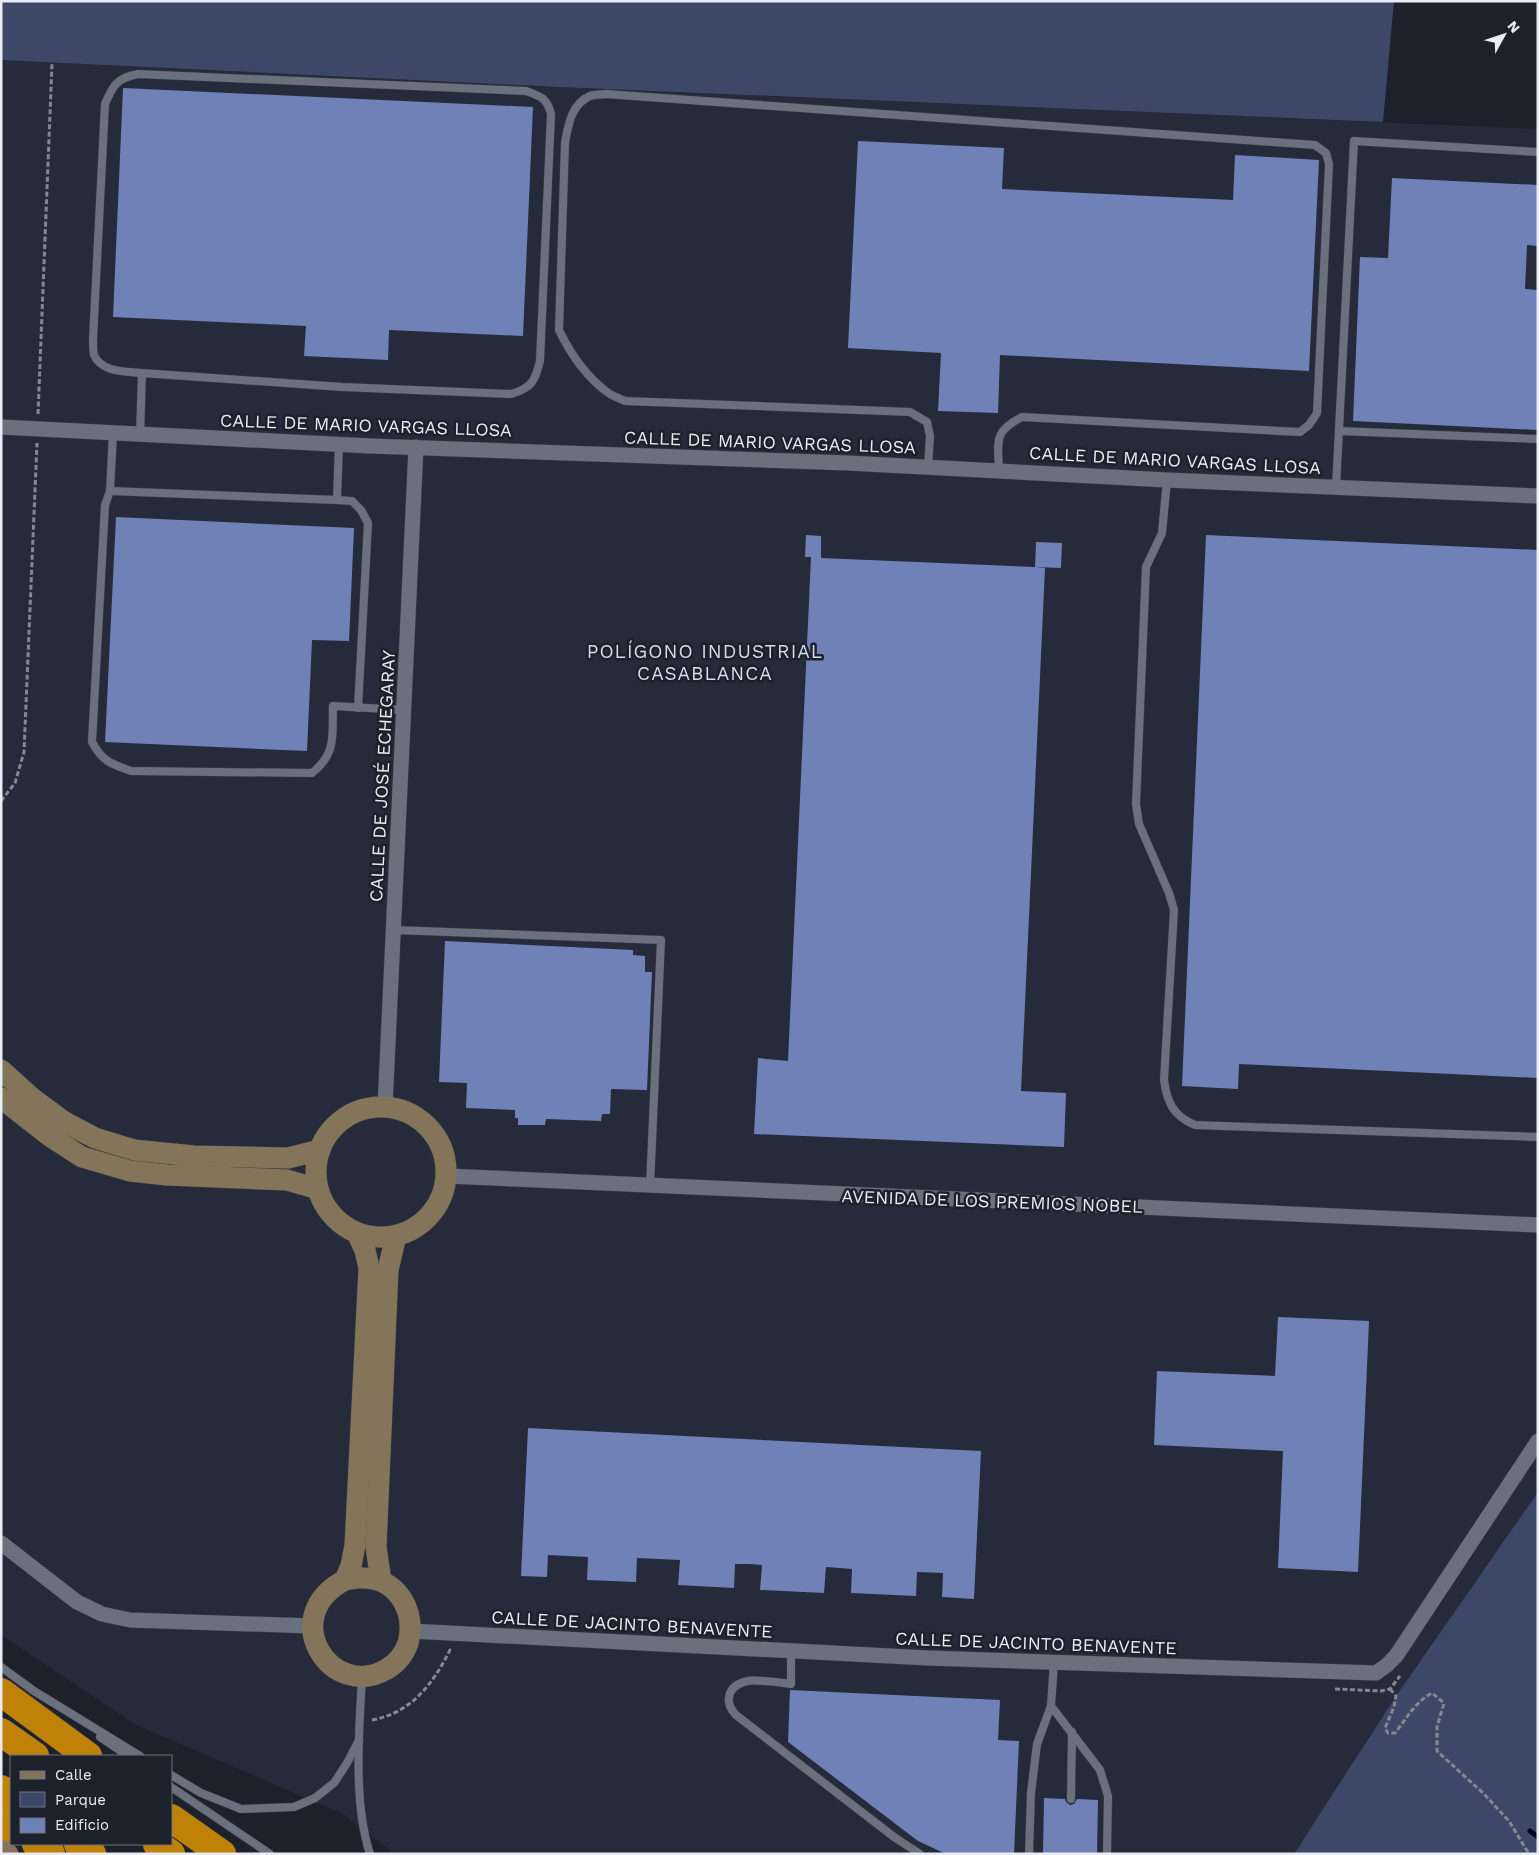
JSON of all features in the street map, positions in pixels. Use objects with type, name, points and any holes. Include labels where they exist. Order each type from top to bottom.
[{"type":"highway","points":[[1,1692],[87,1755]]},
{"type":"highway","points":[[1,1732],[34,1755]]},
{"type":"highway","points":[[172,1819],[222,1854]]},
{"type":"highway","points":[[38,1845],[51,1854]]},
{"type":"highway","points":[[79,1845],[92,1854]]},
{"type":"highway","points":[[158,1845],[171,1854]]},
{"type":"street","name":"CALLE DE MARIO VARGAS LLOSA","points":[[1,427],[339,444],[769,460],[1538,496]]},
{"type":"street","name":"CALLE DE JOSÉ ECHEGARAY","points":[[384,1107],[416,447]]},
{"type":"street","points":[[1,1070],[32,1098],[63,1121],[95,1138],[134,1150],[194,1156],[288,1158],[320,1150]]},
{"type":"street","points":[[1,1098],[50,1137],[82,1157],[130,1171],[167,1175],[287,1180],[318,1189]]},
{"type":"street","points":[[384,1107],[403,1110],[423,1122],[437,1138],[445,1155],[447,1176],[443,1196],[434,1212],[418,1227],[396,1236],[379,1238],[357,1233],[336,1219],[323,1202],[318,1189],[316,1171],[320,1150],[331,1130],[344,1118],[363,1109],[384,1107]]},
{"type":"street","name":"AVENIDA DE LOS PREMIOS NOBEL","points":[[447,1176],[1538,1225]]},
{"type":"street","points":[[345,1580],[351,1566],[355,1545],[369,1268],[357,1233]]},
{"type":"street","points":[[381,1581],[376,1547],[387,1280],[396,1236]]},
{"type":"street","name":"CALLE DE JACINTO BENAVENTE","points":[[411,1631],[791,1651],[1356,1674],[1376,1673],[1396,1656],[1538,1441]]},
{"type":"street","points":[[1,1543],[77,1602],[102,1614],[130,1620],[312,1626]]},
{"type":"street","points":[[362,1578],[381,1581],[393,1589],[403,1600],[410,1615],[411,1631],[405,1651],[394,1665],[380,1673],[362,1677],[346,1674],[328,1662],[317,1647],[312,1626],[315,1612],[323,1596],[334,1586],[345,1580],[362,1578]]},
{"type":"street","points":[[1,1849],[8,1854]]},
{"type":"lane","points":[[138,74],[526,91],[539,96],[548,105],[551,114],[540,361],[535,380],[524,390],[512,394],[342,387],[142,372],[112,370],[102,365],[94,355],[93,339],[105,104],[114,87],[125,77],[138,74]]},
{"type":"lane","points":[[928,468],[930,436],[927,422],[910,412],[625,401],[608,393],[587,372],[568,348],[558,330],[565,143],[568,122],[577,106],[590,96],[606,94],[1314,145],[1326,153],[1329,164],[1317,413],[1309,425],[1300,432],[1022,416],[1006,426],[998,439],[999,470]]},
{"type":"lane","points":[[1336,487],[1354,141],[1538,152]]},
{"type":"lane","points":[[140,435],[142,372]]},
{"type":"lane","points":[[1339,431],[1538,439]]},
{"type":"lane","points":[[113,433],[110,491],[105,505],[92,742],[98,753],[111,764],[131,770],[312,773],[322,765],[330,754],[333,706],[404,710]]},
{"type":"lane","points":[[336,500],[339,444]]},
{"type":"lane","points":[[1167,480],[1162,533],[1146,567],[1136,804],[1139,824],[1170,893],[1174,910],[1164,1080],[1166,1096],[1179,1116],[1195,1125],[1538,1137]]},
{"type":"lane","points":[[110,491],[352,501],[361,510],[368,523],[358,708]]},
{"type":"lane","points":[[393,930],[661,940],[650,1186]]},
{"type":"lane","points":[[791,1651],[791,1684],[748,1681],[731,1691],[728,1698],[729,1708],[886,1831],[920,1854]]},
{"type":"lane","points":[[1029,1854],[1031,1793],[1037,1744],[1051,1706],[1054,1662]]},
{"type":"lane","points":[[1,1667],[127,1755]]},
{"type":"lane","points":[[362,1677],[359,1740],[361,1800],[365,1838],[370,1854]]},
{"type":"lane","points":[[34,1691],[138,1755]]},
{"type":"lane","points":[[1051,1706],[1100,1770],[1108,1796],[1107,1854]]},
{"type":"lane","points":[[1071,1799],[1072,1732]]},
{"type":"lane","points":[[172,1776],[201,1793],[241,1810],[294,1807],[314,1798],[334,1783],[359,1740]]},
{"type":"lane","points":[[172,1788],[270,1854]]},
{"type":"path","points":[[360,1721],[374,1720],[382,1717],[413,1701],[433,1681],[450,1650],[459,1650]]},
{"type":"path","points":[[1327,1689],[1381,1691],[1390,1689],[1409,1664],[1396,1656]]},
{"type":"path","points":[[1390,1689],[1396,1696],[1394,1707],[1384,1728],[1388,1733],[1395,1733],[1411,1710],[1423,1698],[1432,1693],[1444,1704],[1437,1726],[1437,1751],[1484,1794],[1509,1821],[1529,1854]]},
{"type":"shaded area","points":[[1,60],[559,87],[1538,129],[1538,1492],[1396,1696],[1294,1854],[395,1854],[343,1814],[136,1725],[1,1635]]},
{"type":"green space","points":[[1,1],[1394,1],[1383,122],[559,87],[1,60]]},
{"type":"green space","points":[[1538,1492],[1538,1854],[1294,1854],[1396,1696]]},
{"type":"building","points":[[123,88],[533,107],[523,336],[389,330],[388,360],[304,356],[306,326],[113,317]]},
{"type":"building","points":[[858,141],[1004,148],[1002,189],[1233,200],[1235,155],[1319,160],[1309,371],[1000,355],[998,413],[938,411],[941,353],[848,348]]},
{"type":"building","points":[[1392,178],[1538,185],[1538,246],[1527,245],[1525,289],[1538,290],[1538,430],[1353,421],[1360,257],[1388,258]]},
{"type":"building","points":[[116,517],[354,528],[349,641],[312,640],[307,751],[105,742]]},
{"type":"building","points":[[806,535],[821,536],[821,558],[1035,567],[1036,542],[1062,543],[1061,568],[1036,567],[1045,568],[1021,1091],[1066,1093],[1064,1147],[754,1134],[758,1058],[788,1061],[811,557],[805,557]]},
{"type":"building","points":[[1206,535],[1538,550],[1538,1078],[1239,1064],[1238,1089],[1182,1086]]},
{"type":"building","points":[[445,941],[633,950],[633,955],[645,956],[645,972],[652,972],[647,1090],[611,1089],[610,1114],[602,1114],[601,1121],[546,1119],[545,1125],[518,1125],[518,1118],[515,1118],[515,1110],[466,1108],[467,1083],[439,1082]]},
{"type":"building","points":[[1278,1317],[1369,1321],[1358,1572],[1278,1568],[1283,1451],[1154,1445],[1157,1371],[1275,1376]]},
{"type":"building","points":[[528,1428],[981,1451],[974,1599],[942,1597],[943,1573],[917,1572],[916,1596],[851,1593],[852,1569],[826,1567],[824,1593],[760,1590],[762,1565],[749,1564],[735,1564],[734,1588],[678,1585],[680,1560],[637,1558],[636,1582],[587,1580],[588,1557],[548,1555],[547,1577],[521,1576]]},
{"type":"building","points":[[790,1690],[1000,1700],[998,1740],[1019,1741],[1014,1854],[946,1854],[918,1841],[788,1742]]},
{"type":"building","points":[[1044,1798],[1065,1799],[1070,1805],[1074,1804],[1077,1799],[1098,1800],[1097,1854],[1043,1854]]},
{"type":"waterway","points":[[1530,1831],[1538,1837]]},
{"type":"district","name":"POLÍGONO INDUSTRIAL CASABLANCA","points":[[705,662]]}]
